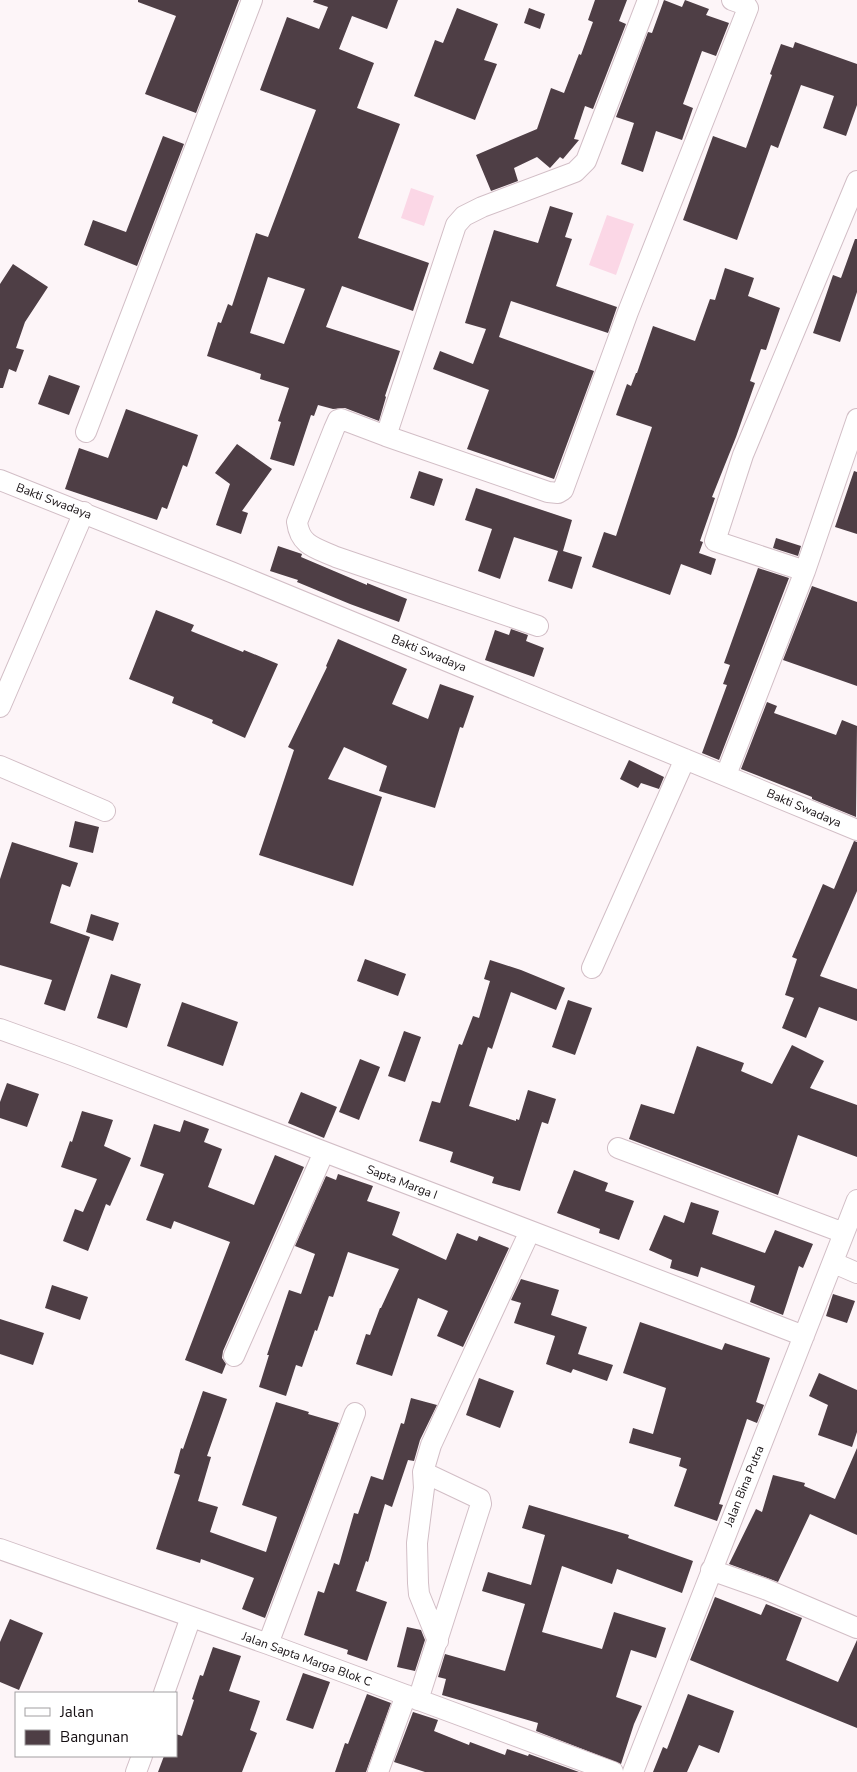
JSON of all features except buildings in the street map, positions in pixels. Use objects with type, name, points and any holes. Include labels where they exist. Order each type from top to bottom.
[{"type":"street","points":[[86,432],[252,0]]},
{"type":"street","points":[[386,436],[456,225],[464,216],[482,207],[575,172],[581,168],[586,161],[648,0]]},
{"type":"street","points":[[538,626],[336,557],[308,544],[300,535],[298,522],[338,420],[341,419],[548,492],[558,493],[563,490],[626,318],[748,8],[746,5],[732,0]]},
{"type":"street","points":[[805,571],[715,541],[743,455],[857,182]]},
{"type":"street","points":[[726,775],[805,571],[857,420]]},
{"type":"street","name":"Bakti Swadaya","points":[[0,480],[84,512],[857,830]]},
{"type":"street","points":[[0,707],[84,512]]},
{"type":"street","points":[[592,968],[685,759]]},
{"type":"street","points":[[0,766],[105,811]]},
{"type":"street","name":"Sapta Marga I","points":[[0,1030],[80,1058],[804,1336]]},
{"type":"street","points":[[618,1148],[844,1233]]},
{"type":"street","points":[[234,1356],[324,1152]]},
{"type":"street","name":"Jalan Bina Putra","points":[[633,1772],[711,1570],[834,1263],[857,1200]]},
{"type":"street","points":[[438,1641],[419,1594],[418,1583],[417,1543],[424,1488],[423,1472],[431,1445],[530,1231]]},
{"type":"street","points":[[834,1263],[857,1273]]},
{"type":"street","points":[[268,1644],[355,1413]]},
{"type":"street","points":[[378,1772],[438,1641],[481,1504],[480,1499],[423,1472]]},
{"type":"street","name":"Jalan Sapta Marga Blok C","points":[[0,1549],[268,1644],[613,1772]]},
{"type":"street","points":[[711,1570],[857,1628]]},
{"type":"street","points":[[164,1692],[191,1617]]},
{"type":"street","points":[[136,1772],[142,1757]]},
{"type":"shaded area","points":[[411,188],[434,196],[424,226],[401,218]]},
{"type":"shaded area","points":[[607,215],[634,224],[616,275],[589,265]]}]
